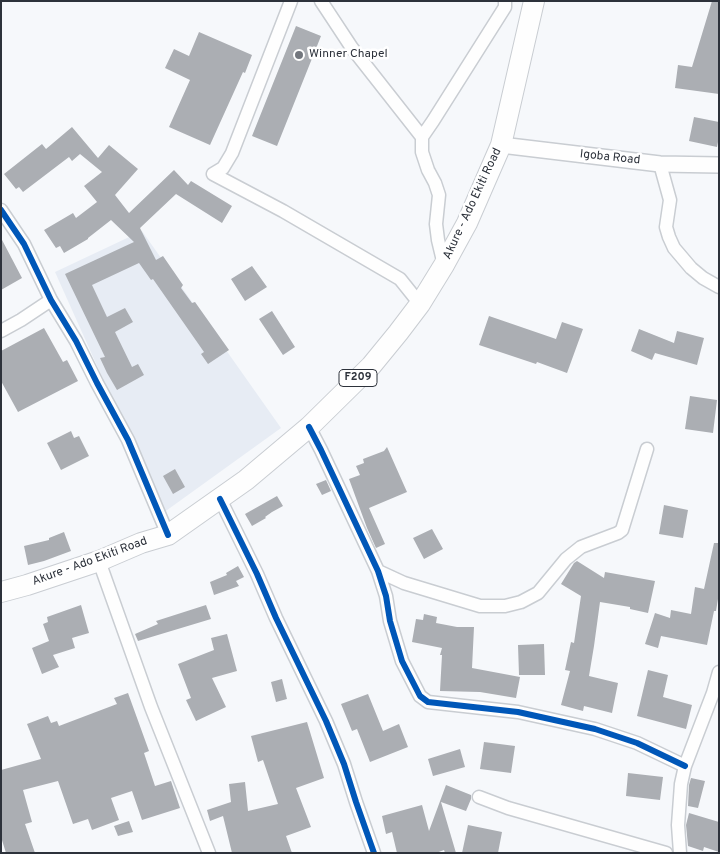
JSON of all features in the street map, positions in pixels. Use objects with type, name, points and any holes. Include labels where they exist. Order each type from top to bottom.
[{"type":"main road","name":"Akure - Ado Ekiti Road","points":[[1,592],[98,561],[141,543],[168,535],[246,480],[309,428],[371,366],[420,304],[444,265],[466,223],[501,146],[534,1]]},
{"type":"street","points":[[291,1],[232,153],[223,168],[213,174],[283,211],[400,279],[420,304]]},
{"type":"street","points":[[322,1],[352,48],[422,137]]},
{"type":"street","points":[[444,265],[436,224],[438,195],[422,152],[422,137],[505,7],[505,1]]},
{"type":"street","name":"Igoba Road","points":[[501,146],[660,164],[719,165]]},
{"type":"street","points":[[660,164],[670,200],[666,226],[674,248],[691,268],[703,278],[719,287]]},
{"type":"street","points":[[1,210],[24,244],[51,300],[76,341],[128,440],[168,535]]},
{"type":"street","points":[[1,331],[22,320],[51,300]]},
{"type":"street","points":[[309,428],[378,571],[402,661],[420,696],[428,702],[518,712],[595,729],[637,743],[685,766]]},
{"type":"street","points":[[378,571],[404,584],[480,606],[505,606],[521,602],[538,593],[566,559],[581,547],[622,530],[647,449]]},
{"type":"street","points":[[220,498],[326,720],[344,764],[374,853]]},
{"type":"street","points":[[98,561],[154,714],[209,853]]},
{"type":"street","points":[[680,853],[678,806],[681,784],[685,766],[713,693],[719,672]]},
{"type":"street","points":[[478,797],[508,808],[666,853]]},
{"type":"shaded area","points":[[142,231],[281,428],[163,513],[55,272]]},
{"type":"building","points":[[712,1],[719,1],[719,94],[675,88],[678,65],[692,67]]},
{"type":"building","points":[[296,26],[321,36],[277,146],[252,136]]},
{"type":"building","points":[[199,32],[252,55],[210,145],[169,127],[190,80],[165,68],[174,49],[189,56]]},
{"type":"building","points":[[694,117],[719,122],[717,147],[689,141]]},
{"type":"building","points":[[72,127],[98,158],[109,145],[138,169],[115,195],[129,213],[174,170],[188,185],[191,181],[232,206],[222,223],[176,194],[140,228],[156,260],[163,256],[183,285],[181,288],[192,303],[195,302],[229,350],[208,364],[201,354],[204,352],[153,279],[151,280],[139,263],[92,285],[107,317],[125,308],[133,322],[115,332],[132,367],[138,364],[144,375],[117,390],[107,373],[100,358],[105,357],[65,274],[134,242],[111,220],[88,239],[64,253],[60,246],[56,248],[44,230],[73,213],[76,218],[97,202],[84,186],[102,172],[80,154],[72,161],[69,157],[23,192],[19,187],[16,189],[4,174],[42,144],[46,149]]},
{"type":"building","points":[[1,238],[22,278],[1,290]]},
{"type":"building","points":[[252,266],[267,287],[245,301],[231,279]]},
{"type":"building","points":[[272,311],[295,347],[283,355],[259,319]]},
{"type":"building","points":[[489,316],[556,339],[562,322],[583,329],[567,373],[479,345]]},
{"type":"building","points":[[44,328],[63,362],[67,360],[78,381],[18,412],[1,381],[1,351]]},
{"type":"building","points":[[639,329],[674,343],[677,331],[704,338],[697,365],[655,353],[652,360],[631,351]]},
{"type":"building","points":[[690,396],[717,400],[713,433],[685,429]]},
{"type":"building","points":[[71,431],[74,438],[79,436],[89,456],[61,470],[47,443]]},
{"type":"building","points":[[387,447],[407,492],[369,508],[385,544],[376,548],[349,479],[360,475],[356,466],[364,463],[363,459],[384,451]]},
{"type":"building","points":[[175,469],[185,487],[173,494],[163,476]]},
{"type":"building","points":[[326,480],[331,491],[322,495],[316,484]]},
{"type":"building","points":[[277,496],[283,506],[252,526],[245,514]]},
{"type":"building","points":[[664,505],[688,510],[683,538],[659,534]]},
{"type":"building","points":[[432,529],[443,549],[424,559],[413,538]]},
{"type":"building","points":[[64,532],[71,551],[28,565],[24,546],[49,540],[49,538]]},
{"type":"building","points":[[714,543],[719,543],[719,593],[707,645],[661,636],[658,648],[645,644],[655,613],[670,618],[671,610],[691,614],[695,587],[704,589]]},
{"type":"building","points":[[577,561],[604,578],[605,572],[655,581],[648,613],[630,609],[630,607],[600,602],[589,676],[618,683],[612,713],[584,706],[583,711],[561,705],[570,671],[565,670],[571,642],[574,643],[581,596],[561,584]]},
{"type":"building","points":[[238,566],[244,577],[236,581],[239,586],[214,595],[210,582],[227,575],[226,573]]},
{"type":"building","points":[[81,605],[89,633],[72,638],[75,648],[53,655],[59,667],[42,674],[32,648],[49,641],[43,624],[48,622],[47,617]]},
{"type":"building","points":[[206,605],[211,619],[138,641],[135,634],[158,624],[156,621]]},
{"type":"building","points":[[424,614],[437,617],[436,623],[457,627],[474,627],[472,668],[520,677],[516,698],[480,692],[440,691],[442,655],[440,655],[442,648],[412,642],[416,619],[423,620]]},
{"type":"building","points":[[227,634],[237,671],[212,678],[226,707],[196,721],[186,700],[191,698],[178,664],[214,650],[211,638]]},
{"type":"building","points":[[544,644],[545,675],[519,675],[518,645]]},
{"type":"building","points":[[648,670],[668,675],[663,697],[692,705],[686,729],[637,716]]},
{"type":"building","points":[[282,679],[287,699],[276,702],[271,682]]},
{"type":"building","points":[[128,693],[149,751],[144,753],[155,786],[171,781],[180,808],[142,820],[132,791],[111,798],[119,820],[92,830],[88,819],[73,824],[58,781],[23,790],[32,822],[25,824],[35,853],[6,853],[1,837],[1,770],[41,759],[27,724],[48,716],[51,723],[57,721],[59,726],[117,704],[114,698]]},
{"type":"building","points":[[368,694],[383,731],[399,724],[408,747],[370,762],[357,729],[352,731],[341,704]]},
{"type":"building","points":[[307,722],[324,778],[296,788],[311,827],[286,836],[292,853],[232,853],[223,816],[210,821],[207,810],[231,802],[229,784],[245,782],[248,811],[278,804],[263,760],[258,762],[251,736]]},
{"type":"building","points":[[484,742],[515,746],[511,773],[480,769]]},
{"type":"building","points":[[460,749],[465,767],[433,776],[428,759]]},
{"type":"building","points":[[628,773],[663,777],[660,800],[626,796]]},
{"type":"building","points":[[691,778],[705,781],[698,808],[688,806]]},
{"type":"building","points":[[446,785],[471,795],[466,811],[441,802],[456,853],[445,853],[444,850],[436,853],[397,853],[392,832],[386,834],[382,816],[422,805],[429,831]]},
{"type":"building","points":[[689,813],[719,822],[719,852],[704,847],[703,851],[688,846],[686,825]]},
{"type":"building","points":[[129,821],[133,832],[118,836],[114,826]]},
{"type":"building","points":[[468,825],[502,832],[498,853],[462,853]]},
{"type":"cycle path","points":[[1,210],[24,244],[51,300],[76,341],[128,440],[168,535]]},
{"type":"cycle path","points":[[309,427],[378,571],[402,661],[420,696],[428,702],[518,712],[595,729],[637,743],[685,766]]},
{"type":"cycle path","points":[[220,499],[326,721],[344,764],[374,853]]},
{"type":"place","name":"Winner Chapel","points":[[299,55]]}]
